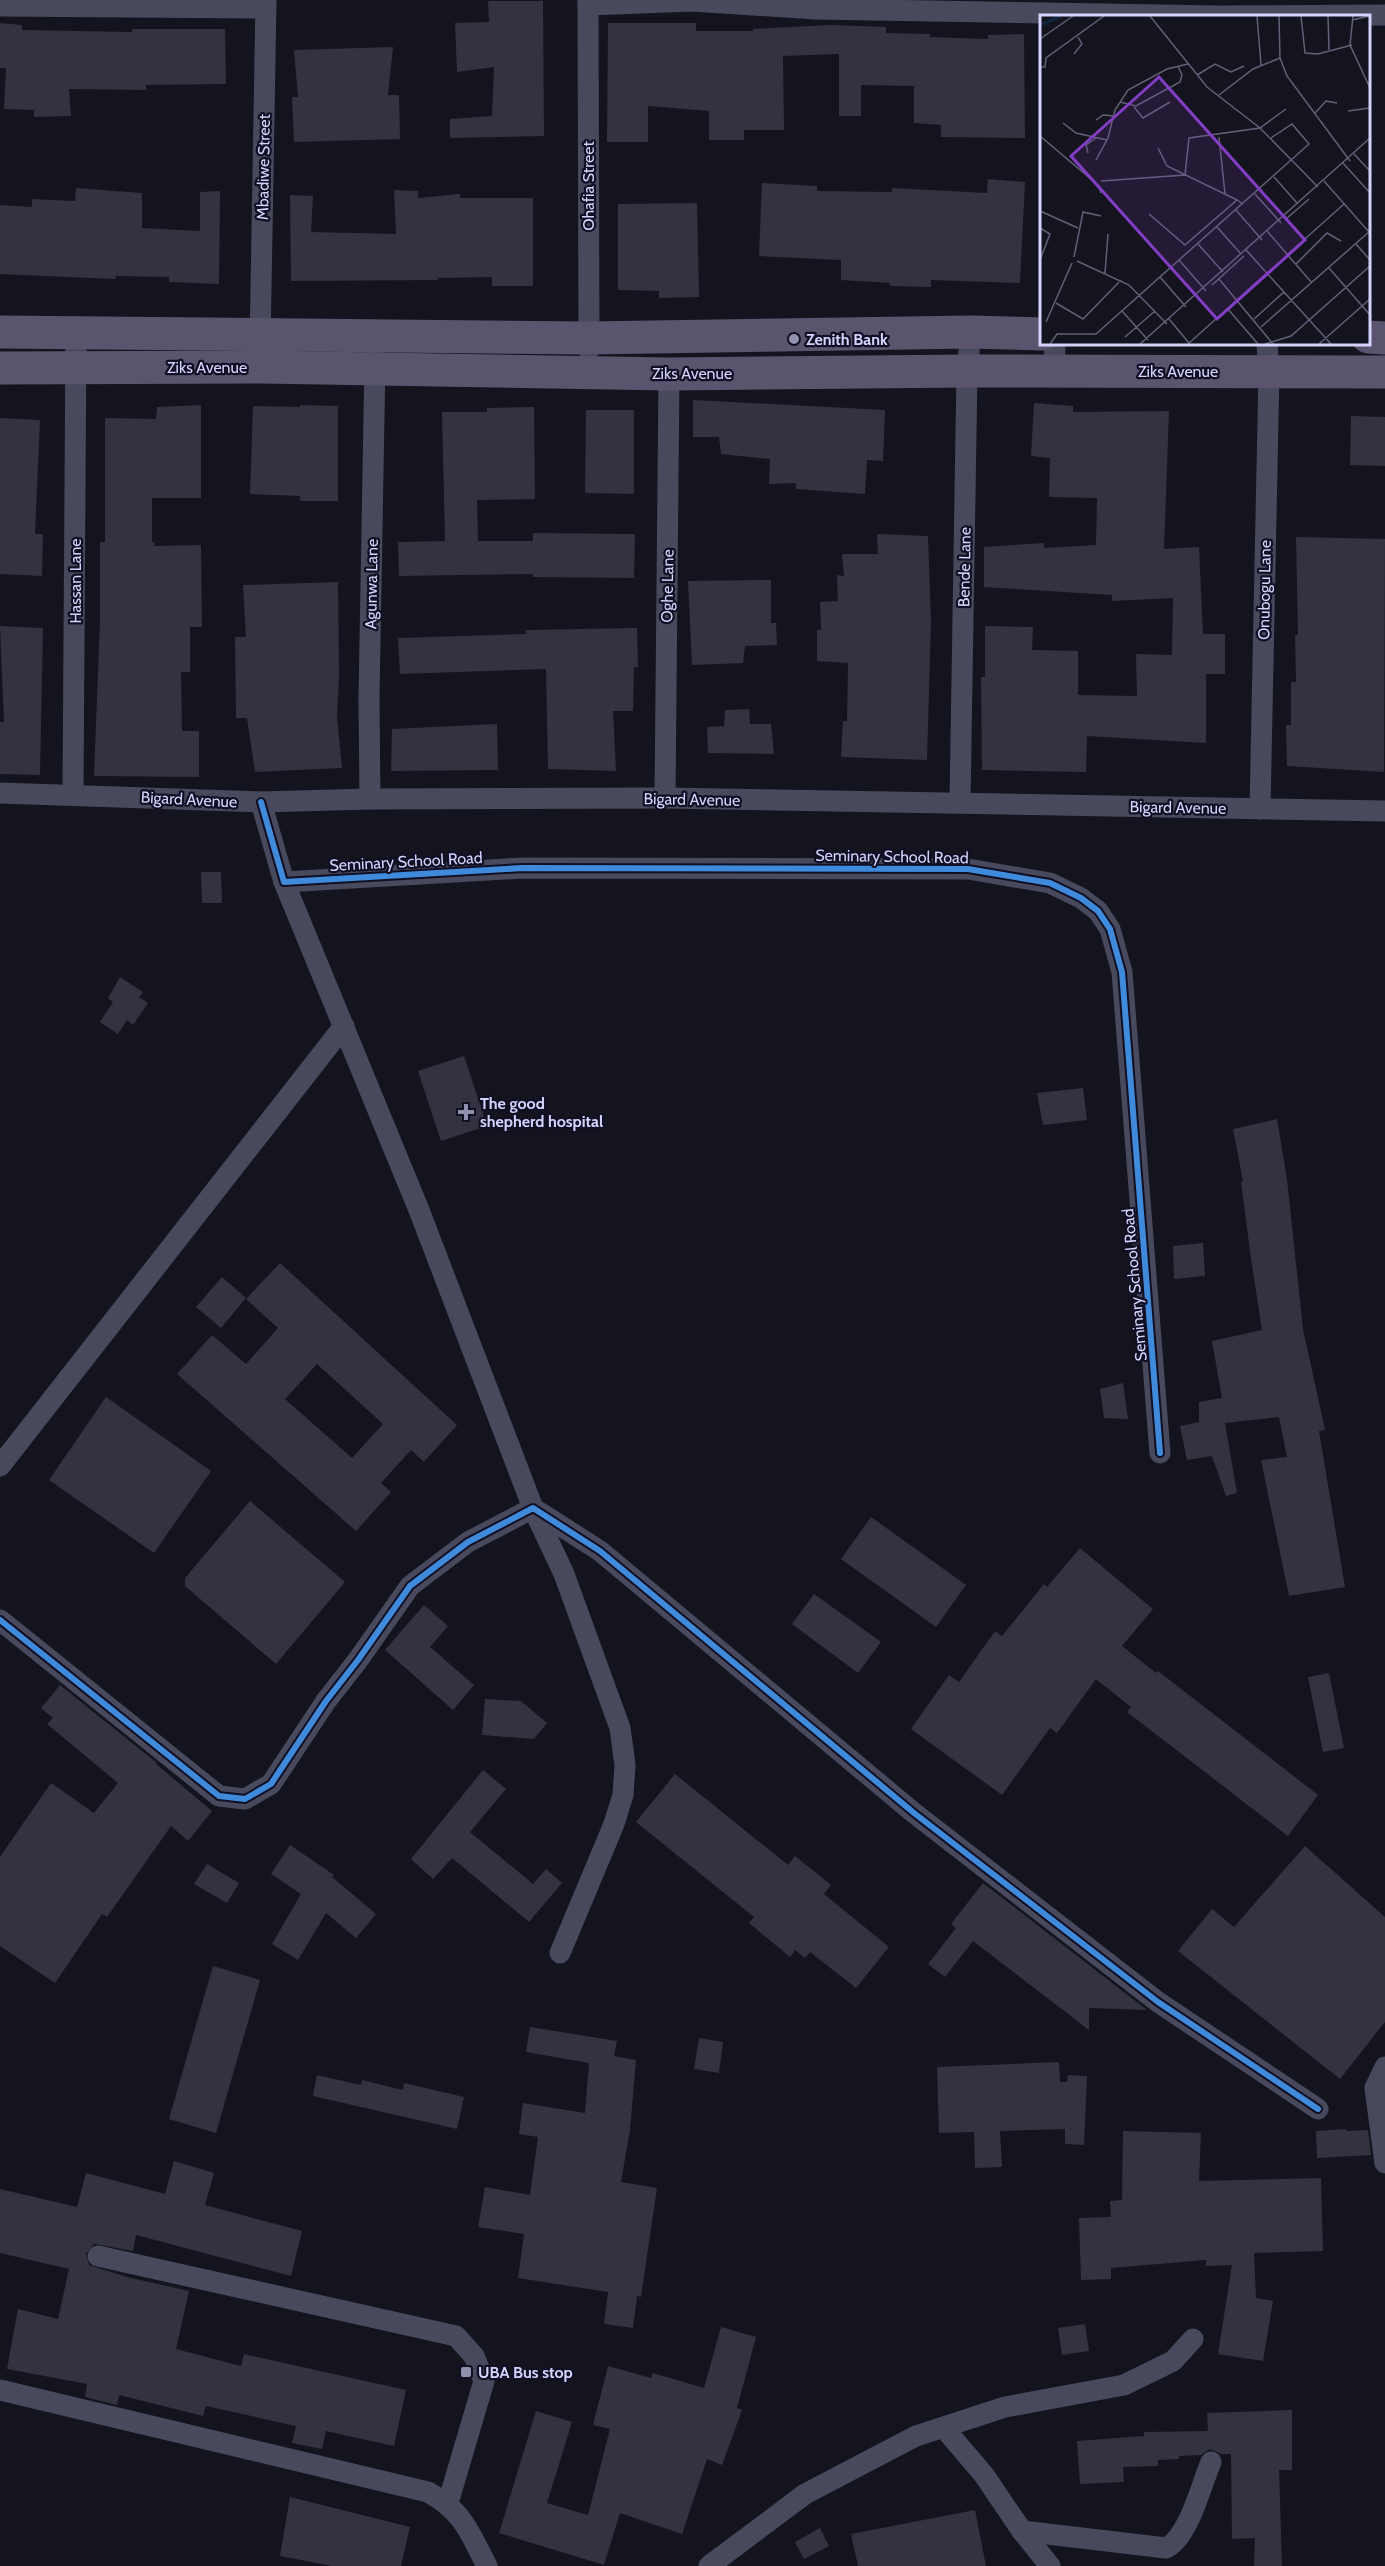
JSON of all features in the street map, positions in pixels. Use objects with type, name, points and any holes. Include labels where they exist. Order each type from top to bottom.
[{"type":"main road","name":"Ziks Avenue","points":[[0,332],[588,338],[970,332],[1040,334]]},
{"type":"main road","points":[[1370,337],[1385,338]]},
{"type":"main road","name":"Ziks Avenue","points":[[0,368],[262,367],[669,374],[967,371],[1054,357],[1268,357],[1385,372]]},
{"type":"street","points":[[588,3],[692,1],[816,9],[1059,10],[1191,15]]},
{"type":"street","name":"Ohafia Street","points":[[588,3],[588,338],[592,373]]},
{"type":"street","points":[[0,6],[266,4]]},
{"type":"street","name":"Mbadiwe Street","points":[[262,367],[260,334],[266,4]]},
{"type":"street","points":[[1370,15],[1385,15]]},
{"type":"street","name":"Bende Lane","points":[[960,803],[967,371],[970,332]]},
{"type":"street","name":"Hassan Lane","points":[[73,794],[76,333]]},
{"type":"street","name":"Agunwa Lane","points":[[370,799],[369,699],[376,369],[373,336]]},
{"type":"street","name":"Onubogu Lane","points":[[1260,809],[1268,357]]},
{"type":"street","name":"Oghe Lane","points":[[664,798],[669,374]]},
{"type":"street","name":"Bigard Avenue","points":[[0,793],[261,802],[370,799],[664,798],[1385,811]]},
{"type":"street","points":[[261,802],[284,882],[418,1210],[533,1508],[564,1574],[620,1728],[625,1765],[623,1796],[614,1824],[560,1953]]},
{"type":"street","name":"Seminary School Road","points":[[284,882],[523,868],[968,869],[1050,883],[1081,897],[1098,911],[1110,929],[1122,972],[1160,1453]]},
{"type":"street","points":[[0,1466],[344,1026]]},
{"type":"street","points":[[0,1620],[219,1796],[244,1800],[271,1784],[326,1701],[410,1586],[468,1542],[533,1508]]},
{"type":"street","points":[[533,1508],[600,1551],[914,1813],[1158,2002],[1318,2109]]},
{"type":"street","points":[[1385,2067],[1375,2088],[1385,2163]]},
{"type":"street","points":[[98,2256],[456,2336],[474,2356],[484,2381],[448,2503]]},
{"type":"street","points":[[710,2566],[805,2494],[916,2436],[1005,2407],[1124,2385],[1173,2361],[1193,2339]]},
{"type":"street","points":[[0,2390],[428,2492],[448,2503],[462,2518],[487,2566]]},
{"type":"street","points":[[944,2428],[984,2475],[1022,2531],[1050,2566]]},
{"type":"street","points":[[1022,2531],[1167,2548],[1176,2541],[1186,2524],[1211,2462]]},
{"type":"building","points":[[488,1],[543,1],[544,136],[450,138],[450,119],[492,116],[494,67],[457,72],[455,23],[489,22]]},
{"type":"building","points":[[0,23],[22,25],[22,30],[132,32],[132,29],[225,29],[226,84],[146,85],[146,90],[69,89],[71,116],[34,117],[34,110],[4,109],[6,68],[0,68]]},
{"type":"building","points":[[608,23],[696,23],[696,31],[753,31],[753,29],[831,25],[886,27],[886,33],[988,39],[988,35],[1024,34],[1025,138],[941,137],[941,125],[914,123],[914,86],[861,85],[861,116],[839,116],[839,54],[783,56],[784,130],[744,130],[744,140],[709,140],[709,111],[648,106],[648,142],[607,142]]},
{"type":"building","points":[[393,47],[388,95],[399,95],[400,139],[294,142],[292,97],[298,97],[294,50]]},
{"type":"building","points":[[988,179],[1025,182],[1020,283],[931,280],[931,287],[890,286],[890,283],[841,280],[841,260],[759,256],[762,183],[817,186],[817,191],[892,192],[892,188],[987,193]]},
{"type":"building","points":[[76,188],[142,193],[142,228],[200,231],[200,192],[220,191],[219,284],[169,282],[169,277],[116,276],[115,279],[0,274],[0,205],[32,207],[32,199],[75,201]]},
{"type":"building","points":[[394,190],[418,191],[418,198],[460,194],[460,198],[533,198],[533,286],[492,286],[492,277],[438,278],[438,280],[291,281],[290,195],[313,196],[311,232],[396,234]]},
{"type":"building","points":[[697,203],[699,297],[659,298],[659,291],[618,290],[618,204]]},
{"type":"building","points":[[693,400],[885,410],[883,461],[867,460],[865,494],[796,489],[796,483],[769,484],[770,459],[721,454],[719,437],[693,437]]},
{"type":"building","points":[[1034,403],[1073,406],[1073,412],[1169,411],[1164,549],[1199,547],[1203,634],[1225,634],[1225,674],[1206,674],[1206,743],[1087,736],[1086,772],[982,770],[981,677],[985,677],[985,626],[1033,627],[1032,650],[1078,651],[1078,695],[1137,696],[1136,654],[1172,655],[1173,598],[1112,601],[1112,595],[984,587],[984,547],[1044,543],[1044,548],[1096,545],[1097,498],[1049,497],[1050,458],[1031,456]]},
{"type":"building","points":[[201,405],[201,498],[152,498],[152,542],[154,546],[201,545],[202,627],[190,627],[190,672],[181,672],[182,731],[199,731],[199,777],[94,776],[100,620],[100,542],[105,542],[105,418],[156,419],[157,407]]},
{"type":"building","points":[[300,405],[338,406],[338,501],[300,501],[300,496],[250,494],[253,406],[300,407]]},
{"type":"building","points":[[534,407],[535,499],[477,500],[478,541],[533,541],[533,533],[635,534],[634,578],[533,577],[533,574],[399,576],[398,542],[445,541],[442,412],[487,412],[487,408]]},
{"type":"building","points":[[586,410],[634,410],[634,494],[585,493]]},
{"type":"building","points":[[1351,416],[1385,417],[1385,466],[1350,465]]},
{"type":"building","points":[[0,418],[40,420],[35,534],[43,534],[42,576],[0,574]]},
{"type":"building","points":[[877,534],[928,536],[931,621],[927,760],[841,757],[843,721],[847,721],[848,663],[817,661],[817,630],[821,630],[820,602],[838,601],[837,575],[844,576],[842,554],[878,554]]},
{"type":"building","points":[[1296,537],[1385,539],[1384,772],[1287,766],[1286,725],[1291,725],[1291,682],[1296,682],[1295,635],[1298,635]]},
{"type":"building","points":[[771,580],[771,623],[776,623],[777,645],[745,646],[743,663],[692,665],[688,581]]},
{"type":"building","points":[[338,582],[337,717],[342,768],[255,772],[247,718],[236,718],[235,637],[246,637],[243,585]]},
{"type":"building","points":[[0,626],[43,628],[40,775],[0,774],[0,722],[4,722]]},
{"type":"building","points":[[637,628],[638,667],[634,667],[633,711],[613,711],[616,771],[548,769],[546,669],[400,674],[398,638],[526,634],[526,630]]},
{"type":"building","points":[[749,709],[750,724],[771,724],[774,754],[708,753],[707,727],[724,726],[725,710]]},
{"type":"building","points":[[497,724],[498,770],[391,771],[392,729]]},
{"type":"building","points":[[201,872],[221,872],[222,903],[202,903]]},
{"type":"building","points":[[120,977],[143,992],[139,997],[148,1003],[133,1025],[127,1020],[118,1034],[100,1022],[113,1002],[108,998]]},
{"type":"building","points":[[464,1056],[487,1126],[441,1141],[418,1071]]},
{"type":"building","points":[[1083,1088],[1087,1120],[1043,1125],[1037,1093]]},
{"type":"building","points":[[1277,1119],[1287,1179],[1303,1329],[1325,1430],[1319,1431],[1345,1587],[1289,1596],[1261,1460],[1287,1457],[1279,1417],[1225,1423],[1237,1493],[1226,1496],[1212,1456],[1187,1460],[1180,1426],[1199,1422],[1199,1402],[1222,1398],[1212,1341],[1262,1330],[1241,1182],[1243,1181],[1233,1129]]},
{"type":"building","points":[[1203,1243],[1205,1276],[1174,1279],[1173,1246]]},
{"type":"building","points":[[280,1263],[457,1425],[424,1462],[411,1450],[381,1483],[391,1492],[356,1531],[177,1374],[212,1335],[246,1364],[278,1328],[246,1299]],"holes":[[[317,1364],[383,1424],[352,1458],[285,1399]]]},
{"type":"building","points":[[222,1277],[246,1298],[221,1328],[196,1307]]},
{"type":"building","points":[[1123,1383],[1128,1419],[1104,1418],[1100,1389]]},
{"type":"building","points":[[106,1397],[211,1471],[154,1553],[49,1480]]},
{"type":"building","points":[[250,1501],[345,1582],[276,1664],[185,1586],[185,1578]]},
{"type":"building","points":[[871,1517],[966,1585],[936,1627],[841,1559]]},
{"type":"building","points":[[1080,1548],[1153,1609],[1122,1646],[1156,1673],[1158,1671],[1318,1795],[1288,1836],[1127,1712],[1131,1707],[1096,1679],[1057,1733],[1050,1728],[1002,1795],[911,1729],[949,1675],[959,1682],[995,1631],[1002,1636],[1044,1584],[1047,1587]]},
{"type":"building","points":[[814,1594],[881,1642],[858,1673],[792,1624]]},
{"type":"building","points":[[424,1605],[448,1626],[430,1647],[474,1685],[453,1710],[385,1650]]},
{"type":"building","points":[[1329,1673],[1344,1748],[1323,1752],[1308,1677]]},
{"type":"building","points":[[60,1685],[157,1763],[212,1811],[188,1841],[171,1826],[107,1917],[102,1914],[55,1983],[0,1946],[0,1857],[51,1783],[94,1813],[118,1783],[47,1724],[53,1718],[41,1708]]},
{"type":"building","points":[[485,1699],[521,1701],[547,1723],[534,1739],[482,1735]]},
{"type":"building","points":[[483,1770],[506,1789],[470,1832],[533,1884],[546,1869],[562,1883],[529,1922],[452,1858],[433,1879],[411,1859]]},
{"type":"building","points":[[675,1774],[788,1865],[795,1856],[831,1885],[824,1894],[889,1947],[856,1988],[810,1952],[805,1958],[795,1950],[790,1957],[749,1923],[754,1917],[636,1822]]},
{"type":"building","points":[[290,1845],[334,1875],[332,1877],[376,1914],[356,1938],[326,1913],[298,1960],[272,1944],[301,1894],[271,1874]]},
{"type":"building","points":[[1305,1846],[1385,1917],[1385,2022],[1340,2079],[1178,1951],[1212,1909],[1234,1927]]},
{"type":"building","points":[[207,1864],[239,1883],[227,1903],[194,1884]]},
{"type":"building","points":[[983,1883],[1147,2010],[1089,2008],[1089,2030],[973,1941],[945,1977],[928,1964],[956,1928],[951,1924]]},
{"type":"building","points":[[213,1966],[260,1980],[216,2133],[169,2119]]},
{"type":"building","points":[[530,2027],[617,2041],[614,2056],[636,2060],[630,2130],[621,2182],[657,2188],[641,2297],[637,2296],[633,2328],[604,2324],[608,2292],[518,2278],[524,2234],[478,2227],[485,2187],[530,2195],[538,2137],[519,2134],[523,2103],[585,2113],[589,2063],[526,2052]]},
{"type":"building","points":[[699,2038],[723,2042],[719,2073],[694,2069]]},
{"type":"building","points":[[1059,2062],[1060,2082],[1067,2082],[1068,2075],[1087,2076],[1084,2145],[1065,2144],[1065,2129],[1000,2131],[1002,2167],[975,2168],[974,2132],[939,2133],[937,2067]]},
{"type":"building","points":[[317,2075],[361,2085],[362,2080],[403,2090],[404,2083],[464,2097],[457,2129],[313,2096]]},
{"type":"building","points":[[1346,2129],[1346,2131],[1368,2130],[1371,2155],[1317,2158],[1316,2131]]},
{"type":"building","points":[[1123,2131],[1201,2133],[1199,2181],[1321,2178],[1323,2251],[1254,2253],[1256,2298],[1273,2301],[1263,2361],[1218,2354],[1232,2265],[1206,2266],[1206,2260],[1111,2268],[1111,2279],[1081,2280],[1079,2218],[1111,2217],[1110,2201],[1122,2200]]},
{"type":"building","points":[[174,2161],[214,2173],[205,2205],[302,2231],[291,2276],[136,2235],[133,2251],[94,2244],[86,2254],[89,2265],[127,2277],[189,2291],[176,2349],[241,2366],[244,2354],[406,2390],[394,2446],[326,2431],[322,2449],[292,2443],[296,2426],[206,2406],[203,2416],[119,2395],[117,2405],[85,2397],[87,2384],[7,2369],[18,2309],[58,2319],[69,2269],[0,2253],[0,2189],[77,2207],[86,2173],[165,2194]]},
{"type":"building","points":[[1085,2324],[1089,2351],[1062,2355],[1058,2328]]},
{"type":"building","points":[[721,2327],[756,2337],[737,2408],[742,2410],[722,2465],[707,2459],[682,2534],[620,2513],[604,2565],[499,2533],[536,2411],[572,2422],[547,2503],[588,2515],[610,2429],[593,2425],[608,2366],[651,2378],[653,2373],[704,2388]]},
{"type":"building","points":[[1292,2410],[1292,2470],[1279,2470],[1282,2566],[1254,2566],[1255,2538],[1232,2539],[1231,2454],[1221,2454],[1210,2449],[1201,2455],[1158,2460],[1158,2466],[1123,2467],[1124,2482],[1080,2484],[1077,2441],[1144,2436],[1144,2432],[1208,2431],[1207,2413]]},
{"type":"building","points":[[290,2497],[410,2527],[401,2566],[332,2566],[280,2556]]},
{"type":"building","points":[[975,2510],[986,2566],[858,2566],[851,2534]]},
{"type":"building","points":[[820,2528],[829,2546],[804,2559],[795,2542]]},
{"type":"cycle path","points":[[261,802],[284,882],[523,868],[968,869],[1050,883],[1081,898],[1098,911],[1110,929],[1122,972],[1160,1453]]},
{"type":"cycle path","points":[[0,1620],[219,1796],[245,1799],[271,1784],[326,1701],[410,1586],[468,1542],[533,1508],[600,1551],[914,1813],[1158,2002],[1318,2109]]},
{"type":"place","name":"Zenith Bank","points":[[794,339]]},
{"type":"place","name":"The good shepherd hospital","points":[[466,1112]]},
{"type":"place","name":"UBA Bus stop","points":[[466,2372]]}]
